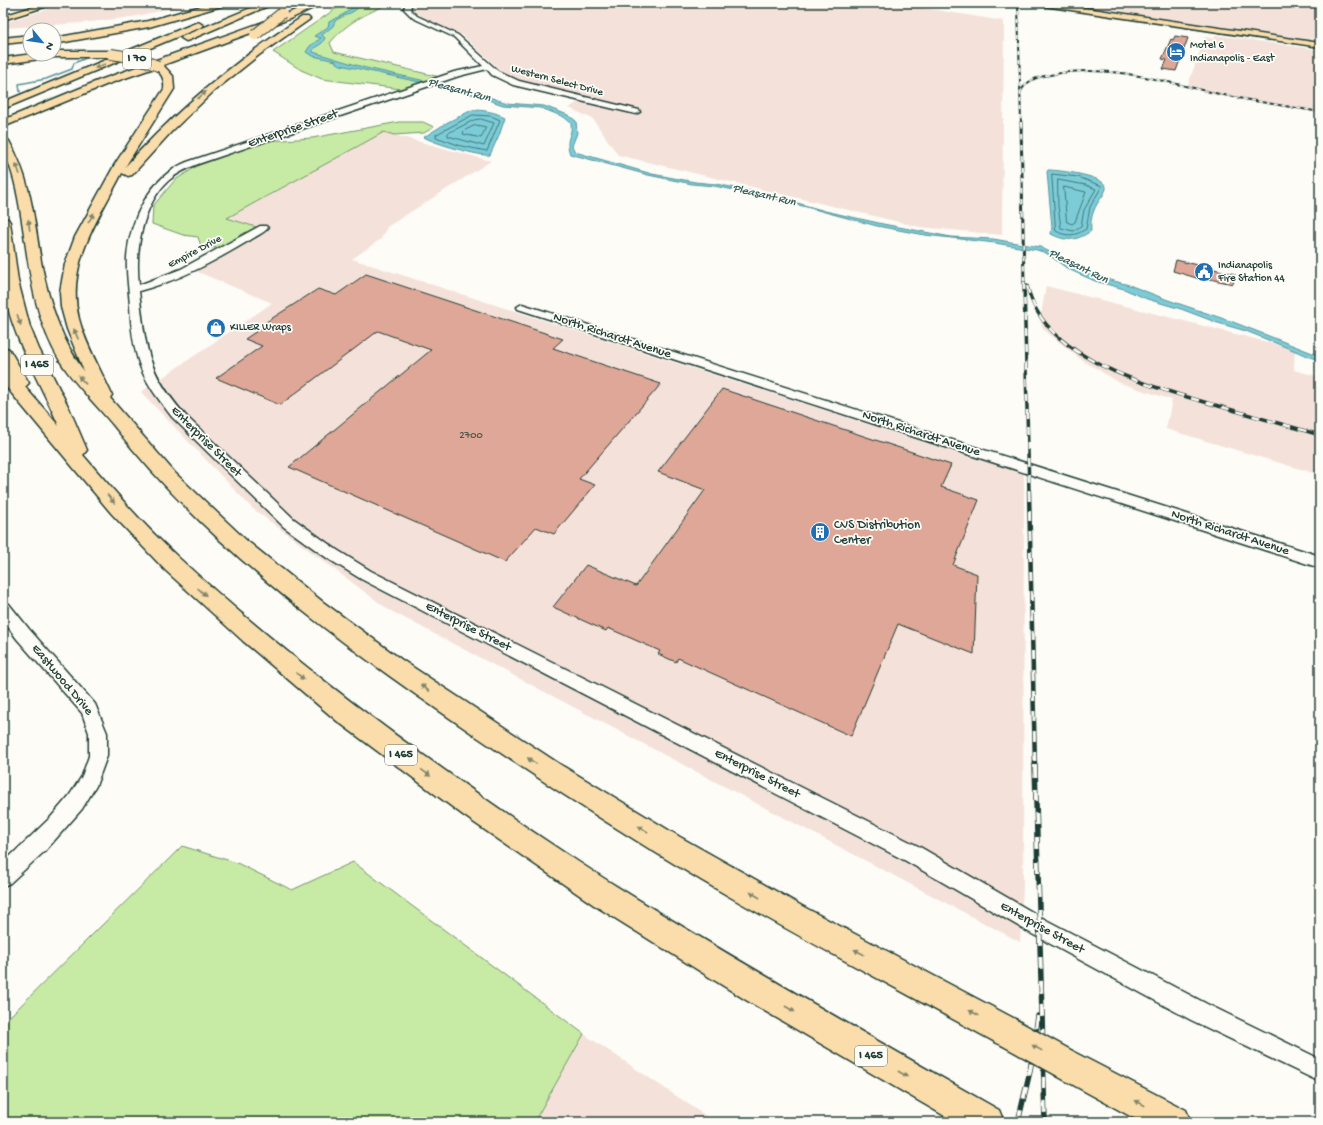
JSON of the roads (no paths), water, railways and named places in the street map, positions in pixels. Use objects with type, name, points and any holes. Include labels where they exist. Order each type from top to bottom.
[{"type":"highway","points":[[62,34],[147,20],[215,3]]},
{"type":"highway","name":"I 70","points":[[3,106],[253,3]]},
{"type":"highway","name":"I 70","points":[[3,116],[271,3]]},
{"type":"highway","points":[[245,44],[296,3]]},
{"type":"highway","points":[[3,124],[97,85],[320,3]]},
{"type":"highway","points":[[103,198],[167,128],[220,80],[258,50],[329,3]]},
{"type":"highway","points":[[62,40],[223,9]]},
{"type":"highway","points":[[137,50],[206,19]]},
{"type":"highway","points":[[3,116],[132,67],[270,22]]},
{"type":"highway","points":[[3,42],[22,39]]},
{"type":"highway","points":[[3,50],[22,46]]},
{"type":"highway","points":[[3,61],[55,54],[110,54],[138,58],[158,66],[168,74],[170,79],[169,89],[122,163],[88,223],[70,266],[68,284],[69,307],[74,329],[109,408]]},
{"type":"highway","points":[[115,177],[129,163],[163,122],[204,81]]},
{"type":"highway","name":"I 465","points":[[3,140],[19,172],[38,284],[50,320],[74,371],[109,408],[145,453],[215,523],[314,606],[434,695],[541,767],[668,844],[789,914],[1174,1122]]},
{"type":"highway","name":"I 465","points":[[3,222],[12,291],[23,333],[86,469],[144,535],[172,564],[227,614],[346,713],[472,806],[604,895],[757,989],[987,1122]]},
{"type":"highway","points":[[3,352],[36,412]]},
{"type":"highway","points":[[3,372],[86,469]]},
{"type":"main road","points":[[3,18],[53,3]]},
{"type":"main road","points":[[1037,3],[1320,45]]},
{"type":"street","name":"Western Select Drive","points":[[409,3],[407,9],[410,14],[456,36],[488,67],[501,77],[514,82],[636,112]]},
{"type":"street","name":"Enterprise Street","points":[[488,67],[461,72],[196,162],[165,179],[145,209],[138,228],[132,256],[138,338],[142,355],[154,384],[168,404],[182,420],[280,515],[332,554],[375,580],[913,854],[1039,927],[1199,1012],[1320,1071]]},
{"type":"street","name":"Empire Drive","points":[[134,289],[160,283],[183,274],[263,228]]},
{"type":"street","name":"North Richardt Avenue","points":[[522,307],[1320,562]]},
{"type":"street","name":"Eastwood Drive","points":[[3,608],[23,634],[89,709],[94,717],[98,732],[97,755],[89,781],[72,808],[54,828],[3,876]]},
{"type":"water","name":"Pleasant Run","points":[[358,3],[363,3],[354,11],[335,21],[333,26],[322,35],[325,38],[322,43],[313,49],[313,52],[366,68],[471,91],[507,103],[544,106],[568,115],[576,121],[577,133],[572,146],[575,152],[652,174],[695,182],[716,184],[770,195],[825,211],[951,237],[993,239],[1040,247],[1099,277],[1129,285],[1233,322],[1320,356],[1320,361],[1246,331],[1147,299],[1124,289],[1095,281],[1068,269],[1046,253],[1037,250],[995,243],[925,235],[877,226],[769,197],[648,175],[570,154],[568,149],[568,141],[571,132],[571,123],[564,117],[541,108],[503,105],[465,92],[341,65],[336,63],[336,61],[313,56],[306,52],[310,46],[321,38],[314,36],[328,27],[329,22],[344,14]]},
{"type":"water","points":[[472,110],[481,110],[505,117],[490,155],[477,154],[457,149],[424,137],[448,122]]},
{"type":"water","points":[[1048,170],[1062,171],[1092,177],[1105,184],[1106,189],[1093,214],[1091,231],[1081,237],[1067,239],[1051,234],[1052,227]]},
{"type":"waterway","points":[[20,92],[19,84],[46,79],[72,69],[74,63],[91,56]]},
{"type":"railway","points":[[1018,3],[1020,93]]},
{"type":"railway","points":[[1020,93],[1029,82],[1041,77],[1072,72],[1116,72],[1236,97],[1320,112]]},
{"type":"railway","points":[[1020,93],[1021,123]]},
{"type":"railway","points":[[1021,122],[1024,283]]},
{"type":"railway","points":[[1024,282],[1029,492]]},
{"type":"railway","points":[[1027,286],[1032,302],[1038,313],[1055,334],[1074,349],[1119,374],[1169,392],[1320,435]]},
{"type":"railway","points":[[1029,491],[1035,766]]},
{"type":"railway","points":[[1035,765],[1045,1122]]},
{"type":"railway","points":[[1018,1122],[1030,1071],[1038,1016]]},
{"type":"place","name":"Motel 6 Indianapolis - East","points":[[1176,52]]},
{"type":"place","name":"Indianapolis Fire Station 44","points":[[1204,272]]},
{"type":"place","name":"KILLER Wraps","points":[[216,328]]},
{"type":"place","name":"CVS Distribution Center","points":[[820,532]]}]
